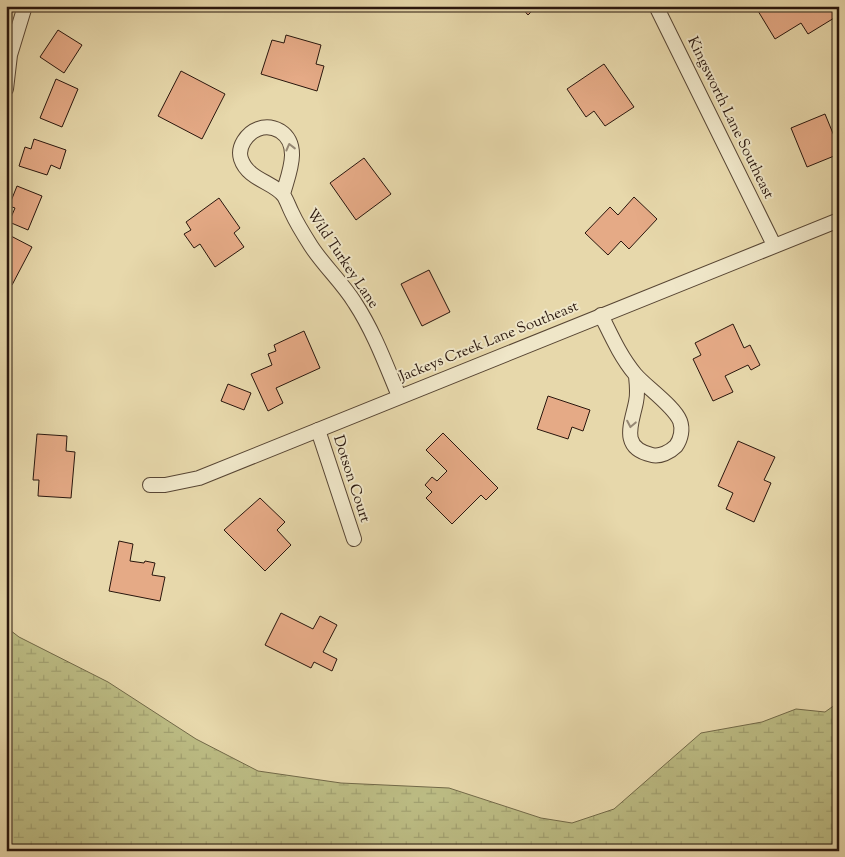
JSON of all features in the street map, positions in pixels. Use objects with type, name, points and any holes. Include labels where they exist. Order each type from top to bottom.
[{"type":"street","points":[[6,89],[10,55],[25,6]]},
{"type":"street","name":"Kingsworth Lane Southeast","points":[[656,6],[774,244]]},
{"type":"street","points":[[260,128],[275,128],[286,136],[290,142],[292,157],[283,194],[246,169],[240,157],[241,150],[248,136],[260,128]]},
{"type":"street","name":"Wild Turkey Lane","points":[[283,194],[296,222],[315,253],[348,292],[358,308],[371,332],[399,396]]},
{"type":"street","name":"Jackeys Creek Lane Southeast","points":[[150,485],[165,485],[199,478],[774,244],[839,220]]},
{"type":"street","points":[[601,315],[624,359],[636,376],[680,420],[681,434],[679,440],[675,446],[656,456],[644,452],[633,442],[630,435],[630,422],[637,393],[636,376]]},
{"type":"street","name":"Dotson Court","points":[[318,430],[354,538]]},
{"type":"green space","points":[[6,627],[19,637],[108,682],[196,739],[258,771],[341,783],[449,788],[541,818],[572,823],[614,809],[701,733],[762,722],[796,709],[825,712],[839,702],[839,851],[6,851]]},
{"type":"building","points":[[520,6],[537,6],[528,15]]},
{"type":"building","points":[[755,6],[807,6],[810,11],[818,6],[833,6],[839,15],[808,34],[801,23],[775,39]]},
{"type":"building","points":[[58,30],[82,45],[64,73],[40,57]]},
{"type":"building","points":[[286,35],[321,45],[316,64],[324,66],[317,91],[261,74],[272,40],[284,43]]},
{"type":"building","points":[[604,64],[634,107],[605,126],[594,111],[586,117],[567,89]]},
{"type":"building","points":[[181,71],[225,94],[202,139],[158,116]]},
{"type":"building","points":[[56,79],[78,89],[62,127],[40,118]]},
{"type":"building","points":[[825,114],[839,148],[839,154],[807,167],[791,128]]},
{"type":"building","points":[[34,139],[66,150],[60,169],[51,165],[47,175],[19,166],[25,147],[31,149]]},
{"type":"building","points":[[364,158],[391,194],[356,220],[330,183]]},
{"type":"building","points":[[17,186],[42,196],[28,230],[9,222],[15,208],[9,206]]},
{"type":"building","points":[[634,197],[657,219],[629,249],[621,241],[608,255],[585,233],[610,207],[618,215]]},
{"type":"building","points":[[219,198],[240,228],[234,233],[244,247],[215,267],[200,244],[194,248],[184,234],[191,230],[186,222]]},
{"type":"building","points":[[9,235],[32,247],[12,285],[6,282],[6,240]]},
{"type":"building","points":[[429,270],[450,312],[422,326],[401,284]]},
{"type":"building","points":[[733,324],[744,348],[750,345],[760,365],[751,370],[748,365],[725,376],[733,392],[713,401],[693,359],[701,355],[695,343]]},
{"type":"building","points":[[304,331],[320,368],[276,388],[283,403],[268,411],[251,374],[272,365],[268,354],[276,351],[274,345]]},
{"type":"building","points":[[228,384],[251,393],[244,410],[221,401]]},
{"type":"building","points":[[548,396],[590,410],[583,431],[572,427],[568,439],[537,429]]},
{"type":"building","points":[[443,433],[498,488],[486,500],[481,495],[452,524],[426,498],[432,492],[425,485],[432,477],[437,481],[447,471],[426,450]]},
{"type":"building","points":[[37,434],[67,436],[66,451],[75,452],[71,498],[38,496],[39,480],[33,480]]},
{"type":"building","points":[[738,441],[775,457],[764,480],[771,483],[754,522],[726,509],[733,493],[718,486]]},
{"type":"building","points":[[260,498],[285,522],[277,530],[291,545],[265,571],[224,530]]},
{"type":"building","points":[[119,541],[133,544],[130,561],[155,563],[152,575],[165,577],[160,601],[109,591]]},
{"type":"building","points":[[281,613],[313,629],[320,616],[337,625],[323,652],[337,659],[332,671],[314,662],[311,668],[265,645]]}]
